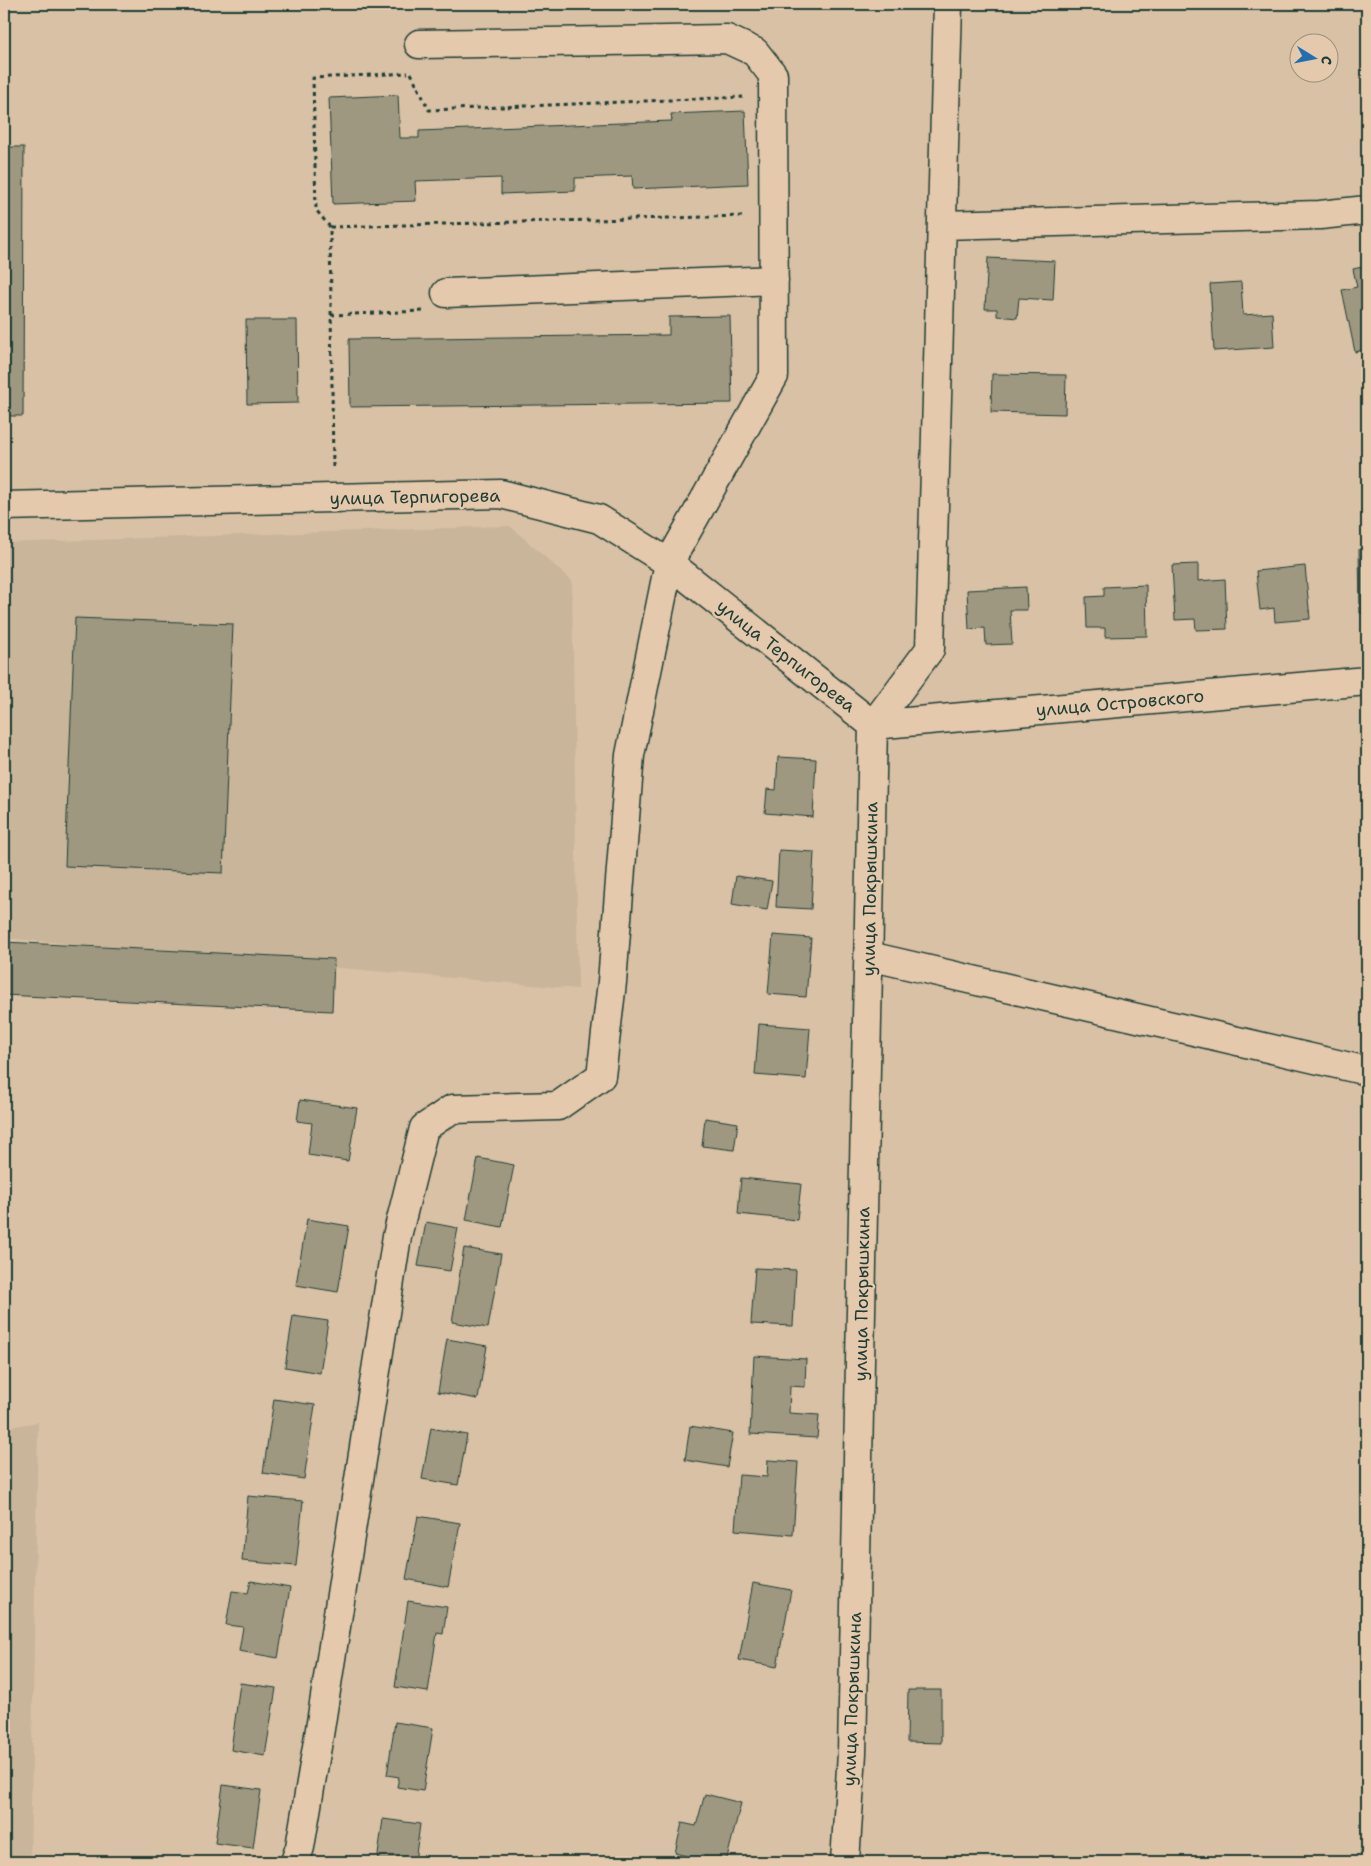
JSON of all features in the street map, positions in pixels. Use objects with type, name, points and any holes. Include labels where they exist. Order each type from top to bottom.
[{"type":"street","points":[[873,725],[930,648],[948,4]]},
{"type":"street","points":[[295,1862],[300,1847],[320,1728],[397,1236],[424,1128],[452,1109],[558,1106],[601,1076],[612,982],[630,755],[669,563],[774,376],[773,75],[755,52],[727,38],[419,44]]},
{"type":"street","points":[[942,225],[1320,215],[1367,210]]},
{"type":"street","points":[[446,293],[774,280]]},
{"type":"street","name":"улица Терпигорева","points":[[4,506],[501,494],[600,519],[669,563],[873,725]]},
{"type":"street","name":"улица Островского","points":[[873,725],[1367,681]]},
{"type":"street","name":"улица Покрышкина","points":[[845,1862],[852,1753],[873,725]]},
{"type":"street","points":[[869,956],[1367,1071]]},
{"type":"path","points":[[419,44],[411,73],[429,110],[774,96]]},
{"type":"path","points":[[334,498],[330,228],[316,210],[313,78],[411,73]]},
{"type":"path","points":[[330,228],[774,215]]},
{"type":"path","points":[[331,315],[436,310],[446,293]]},
{"type":"shaded area","points":[[510,526],[572,581],[578,989],[4,938],[4,543]]},
{"type":"shaded area","points":[[38,1422],[30,1862],[4,1862],[4,1428]]},
{"type":"building","points":[[398,95],[400,138],[419,138],[419,131],[672,121],[671,114],[745,111],[748,184],[633,189],[632,176],[575,178],[575,191],[501,194],[501,178],[415,181],[416,201],[333,204],[329,98]]},
{"type":"building","points":[[4,147],[24,147],[23,416],[4,416]]},
{"type":"building","points":[[988,258],[1055,261],[1053,300],[1019,298],[1017,318],[997,316],[997,309],[985,309]]},
{"type":"building","points":[[1367,266],[1367,349],[1355,352],[1342,290],[1357,287],[1353,269]]},
{"type":"building","points":[[1241,282],[1243,315],[1272,313],[1274,347],[1214,351],[1210,284]]},
{"type":"building","points":[[730,316],[732,403],[350,407],[349,339],[669,335],[669,317]]},
{"type":"building","points":[[246,320],[297,320],[298,403],[247,404]]},
{"type":"building","points":[[992,374],[1066,375],[1065,414],[991,412]]},
{"type":"building","points":[[1367,548],[1367,613],[1360,613],[1359,549]]},
{"type":"building","points":[[1198,564],[1198,581],[1225,579],[1227,629],[1196,630],[1195,619],[1175,620],[1172,565]]},
{"type":"building","points":[[1305,566],[1310,619],[1275,622],[1274,608],[1260,610],[1256,571]]},
{"type":"building","points":[[1146,585],[1147,636],[1105,637],[1105,628],[1087,628],[1086,597],[1104,596],[1104,587]]},
{"type":"building","points":[[1026,587],[1027,610],[1010,610],[1012,644],[986,645],[985,628],[969,629],[967,590]]},
{"type":"building","points":[[75,618],[233,624],[223,873],[65,866]]},
{"type":"building","points":[[778,757],[816,759],[813,817],[765,813],[767,789],[776,790]]},
{"type":"building","points":[[779,850],[814,852],[811,909],[776,907]]},
{"type":"building","points":[[736,876],[772,881],[767,910],[732,904]]},
{"type":"building","points":[[773,935],[811,938],[806,997],[768,994]]},
{"type":"building","points":[[4,942],[334,959],[332,1011],[4,995]]},
{"type":"building","points":[[759,1024],[810,1028],[806,1079],[755,1075]]},
{"type":"building","points":[[300,1100],[357,1108],[348,1161],[308,1155],[312,1123],[297,1121]]},
{"type":"building","points":[[705,1118],[738,1123],[734,1150],[702,1146]]},
{"type":"building","points":[[478,1158],[514,1165],[502,1227],[466,1220]]},
{"type":"building","points":[[741,1178],[801,1184],[797,1220],[738,1214]]},
{"type":"building","points":[[307,1219],[349,1226],[338,1292],[296,1285]]},
{"type":"building","points":[[426,1222],[458,1228],[450,1271],[418,1266]]},
{"type":"building","points":[[464,1248],[501,1254],[488,1328],[452,1322]]},
{"type":"building","points":[[755,1268],[796,1270],[793,1326],[751,1324]]},
{"type":"building","points":[[293,1316],[328,1321],[320,1373],[285,1367]]},
{"type":"building","points":[[447,1339],[487,1346],[478,1399],[438,1392]]},
{"type":"building","points":[[754,1356],[806,1359],[805,1387],[790,1386],[789,1413],[819,1415],[817,1438],[750,1434]]},
{"type":"building","points":[[274,1399],[315,1405],[304,1479],[263,1473]]},
{"type":"building","points":[[690,1426],[733,1433],[727,1467],[685,1460]]},
{"type":"building","points":[[431,1428],[467,1435],[458,1485],[422,1479]]},
{"type":"building","points":[[768,1460],[798,1462],[793,1535],[735,1530],[739,1475],[767,1477]]},
{"type":"building","points":[[248,1496],[303,1501],[296,1566],[242,1561]]},
{"type":"building","points":[[418,1516],[460,1523],[448,1587],[406,1579]]},
{"type":"building","points":[[251,1581],[290,1588],[278,1658],[239,1651],[243,1627],[226,1625],[232,1591],[248,1593]]},
{"type":"building","points":[[753,1583],[791,1590],[777,1667],[739,1660]]},
{"type":"building","points":[[408,1601],[447,1607],[443,1634],[437,1633],[428,1692],[395,1687]]},
{"type":"building","points":[[240,1683],[276,1688],[265,1756],[231,1750]]},
{"type":"building","points":[[908,1690],[941,1690],[941,1743],[907,1742]]},
{"type":"building","points":[[395,1722],[433,1728],[423,1791],[397,1787],[399,1777],[387,1775]]},
{"type":"building","points":[[223,1785],[261,1790],[253,1848],[215,1843]]},
{"type":"building","points":[[705,1794],[741,1803],[726,1862],[710,1862],[675,1853],[682,1823],[696,1826]]},
{"type":"building","points":[[383,1819],[420,1824],[415,1862],[377,1862]]}]
